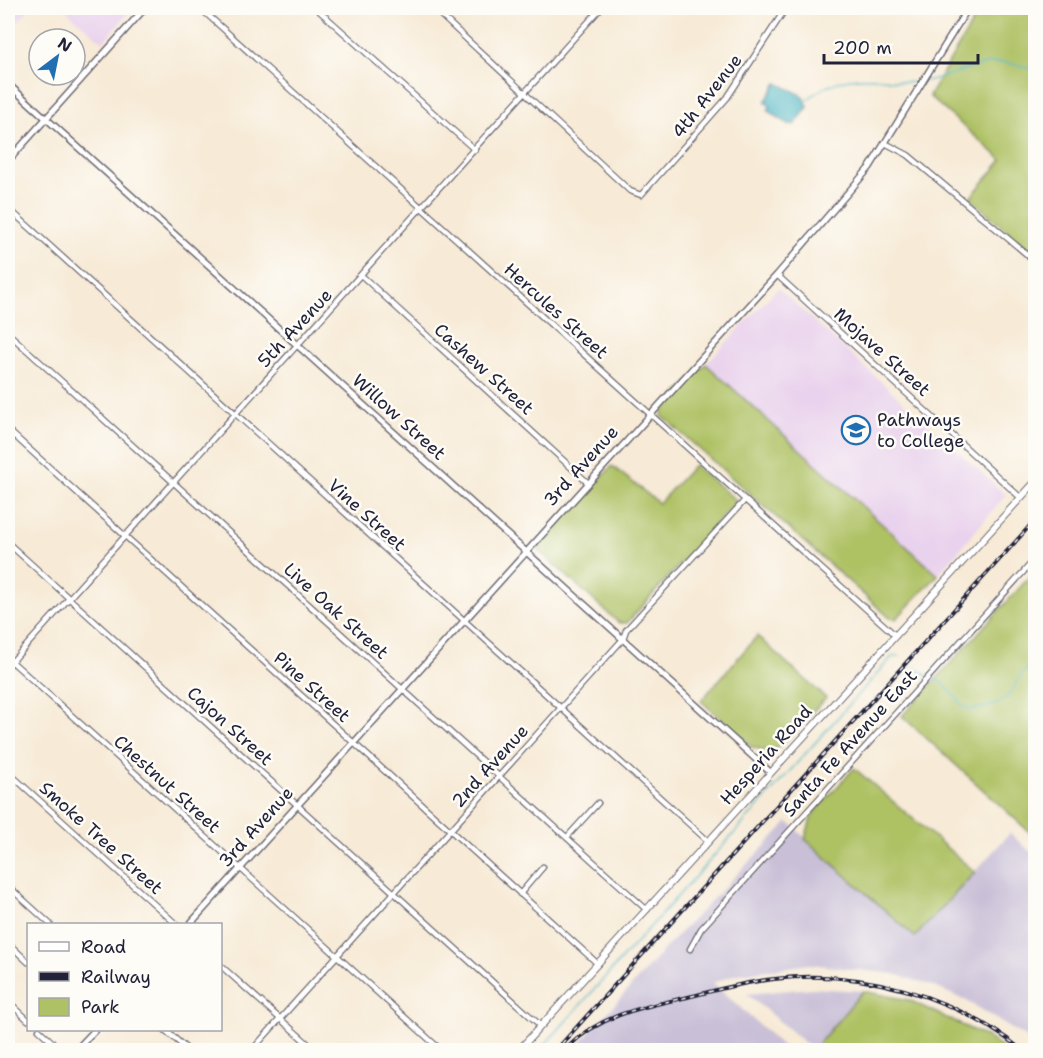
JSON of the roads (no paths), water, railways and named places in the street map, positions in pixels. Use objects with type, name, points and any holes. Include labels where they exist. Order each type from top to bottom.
[{"type":"main road","name":"Hesperia Road","points":[[519,1050],[1035,481]]},
{"type":"street","points":[[8,161],[145,8]]},
{"type":"street","name":"Hercules Street","points":[[200,8],[895,635]]},
{"type":"street","points":[[316,8],[475,150]]},
{"type":"street","points":[[433,8],[525,94]]},
{"type":"street","name":"5th Avenue","points":[[9,662],[362,276],[601,8]]},
{"type":"street","name":"4th Avenue","points":[[525,94],[630,191],[641,195],[727,98],[786,8]]},
{"type":"street","name":"3rd Avenue","points":[[191,923],[296,804],[777,275],[870,168],[968,8]]},
{"type":"street","name":"Willow Street","points":[[8,84],[771,772]]},
{"type":"street","points":[[885,143],[908,155],[1035,262]]},
{"type":"street","name":"Vine Street","points":[[8,208],[708,841]]},
{"type":"street","name":"Mojave Street","points":[[777,275],[1021,498]]},
{"type":"street","name":"Cashew Street","points":[[362,276],[587,483]]},
{"type":"street","name":"Live Oak Street","points":[[8,333],[568,836],[646,910]]},
{"type":"street","name":"Pine Street","points":[[8,430],[598,964]]},
{"type":"street","name":"2nd Avenue","points":[[252,1050],[623,639],[626,630],[745,500]]},
{"type":"street","name":"Cajon Street","points":[[8,543],[541,1026]]},
{"type":"street","name":"Santa Fe Avenue East","points":[[690,949],[701,928],[1035,558]]},
{"type":"street","name":"Chestnut Street","points":[[9,662],[441,1050]]},
{"type":"street","name":"Smoke Tree Street","points":[[8,772],[175,923]]},
{"type":"street","points":[[568,836],[598,803]]},
{"type":"street","points":[[520,894],[543,867]]},
{"type":"street","points":[[8,886],[49,923]]},
{"type":"street","points":[[8,942],[27,961]]},
{"type":"street","points":[[222,967],[315,1050]]},
{"type":"street","points":[[8,1001],[27,1019]]},
{"type":"street","points":[[41,1031],[62,1050]]},
{"type":"street","points":[[76,1050],[93,1031]]},
{"type":"street","points":[[167,1031],[188,1050]]},
{"type":"street","points":[[1030,1050],[1035,1045]]},
{"type":"water","points":[[777,83],[795,92],[806,102],[808,107],[795,124],[790,125],[768,111],[770,106],[765,102]]},
{"type":"waterway","points":[[926,81],[992,63],[1020,65],[1036,71]]},
{"type":"waterway","points":[[806,101],[824,88],[852,79],[873,78],[921,82]]},
{"type":"waterway","points":[[540,1050],[892,657],[899,656]]},
{"type":"waterway","points":[[915,669],[944,684],[964,707],[971,710],[995,705],[1009,696],[1022,673],[1036,663]]},
{"type":"railway","points":[[556,1050],[1036,519]]},
{"type":"railway","points":[[568,1047],[594,1027],[624,1013],[731,986],[774,979],[807,977],[840,978],[905,990],[967,1014],[1022,1050]]},
{"type":"place","name":"Pathways to College","points":[[856,430]]}]
